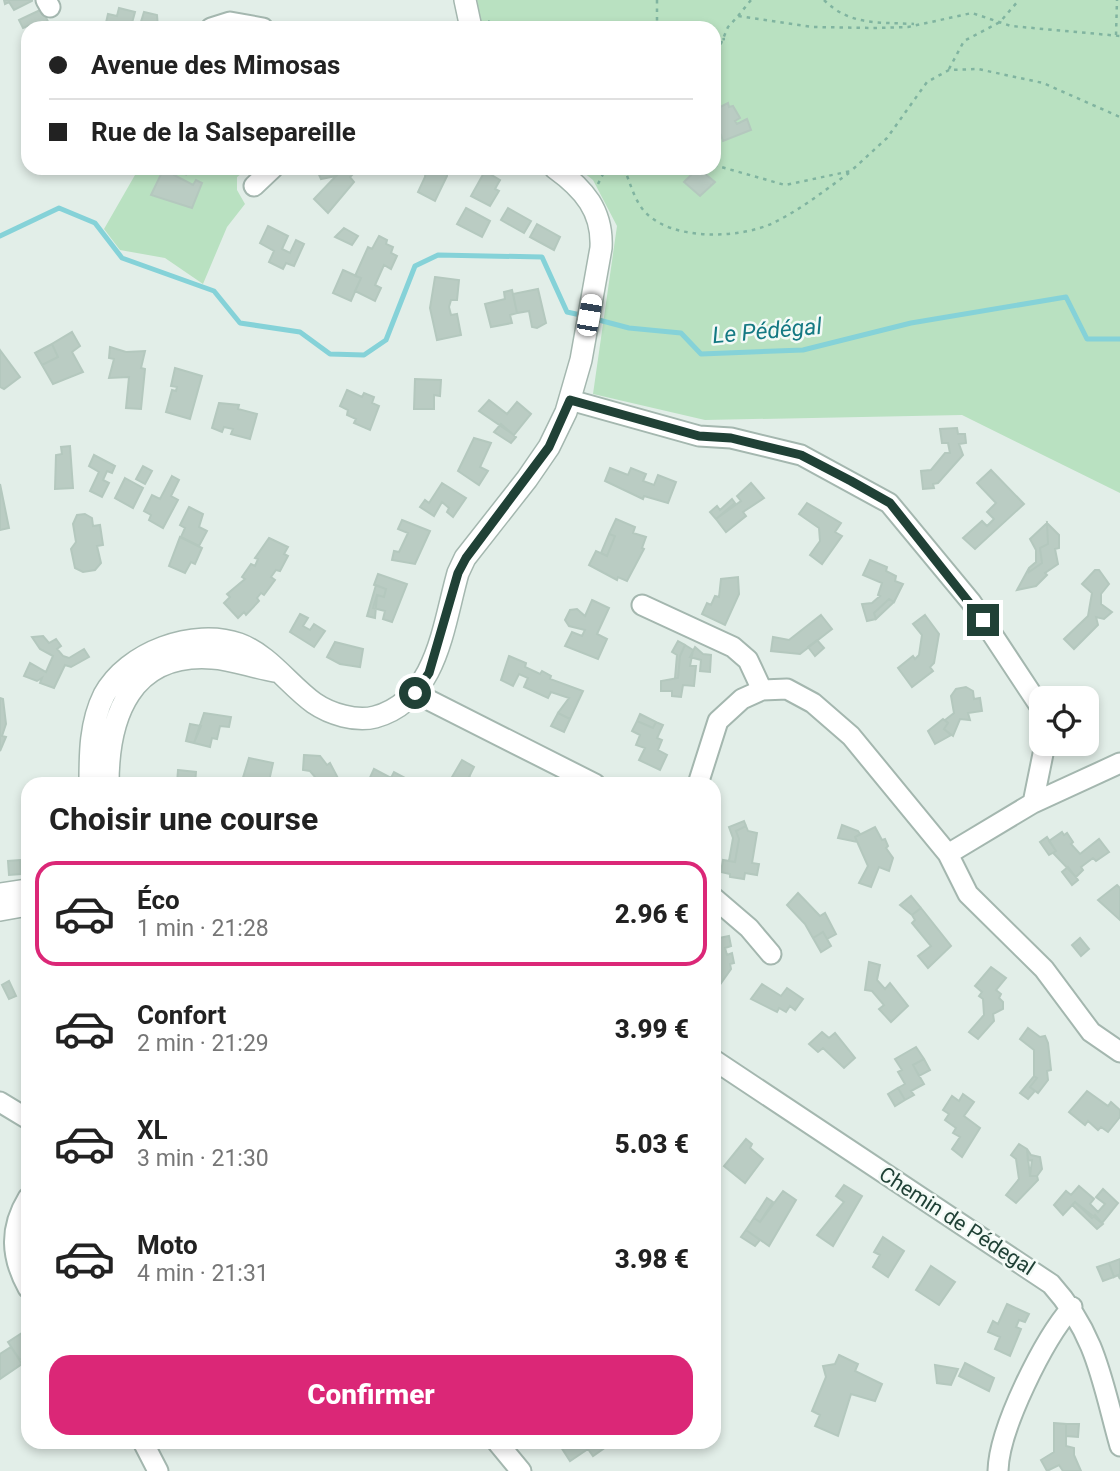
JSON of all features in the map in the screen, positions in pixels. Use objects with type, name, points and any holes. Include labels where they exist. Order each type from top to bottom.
[{"type":"street","points":[[465,0],[470,21]]},
{"type":"street","points":[[254,186],[266,175]]},
{"type":"street","points":[[90,777],[89,746],[104,695],[119,675],[141,658],[174,652],[213,639],[240,644],[261,656],[315,704],[356,718],[386,714],[401,707],[415,693],[429,673],[458,573],[466,558],[549,447],[570,400],[581,360],[601,248],[601,226],[597,211],[574,182],[564,175]]},
{"type":"street","points":[[570,400],[699,436],[731,438],[801,455],[890,503],[971,602],[1029,690]]},
{"type":"street","points":[[642,605],[733,647],[748,660],[762,690]]},
{"type":"street","points":[[108,777],[109,747],[122,702],[174,652]]},
{"type":"street","points":[[700,777],[718,721],[742,699],[762,690],[788,689],[823,711],[851,736],[948,854],[968,894],[1044,969],[1091,1032],[1120,1052]]},
{"type":"street","points":[[415,693],[581,777]]},
{"type":"street","points":[[1033,803],[1043,756]]},
{"type":"street","points":[[948,854],[1033,803],[1120,763]]},
{"type":"street","points":[[0,894],[21,891]]},
{"type":"street","points":[[721,904],[749,928],[771,954]]},
{"type":"street","points":[[0,910],[21,906]]},
{"type":"street","name":"Chemin de Pédegal","points":[[721,1065],[1051,1284],[1072,1307],[1090,1338],[1120,1446]]},
{"type":"street","points":[[0,1102],[21,1115]]},
{"type":"street","points":[[21,1214],[12,1254],[21,1273]]},
{"type":"street","points":[[998,1471],[998,1458],[1013,1410],[1060,1320],[1072,1307]]},
{"type":"street","points":[[147,1449],[158,1471]]},
{"type":"street","points":[[503,1449],[521,1471]]},
{"type":"path","points":[[657,0],[657,21]]},
{"type":"path","points":[[721,47],[728,27],[751,0]]},
{"type":"path","points":[[824,0],[839,15],[867,22],[921,24]]},
{"type":"path","points":[[948,70],[964,41],[1000,22],[1019,0]]},
{"type":"path","points":[[738,16],[813,27],[873,28],[921,24],[972,13],[1012,26],[1118,36],[1117,0]]},
{"type":"path","points":[[721,39],[725,39]]},
{"type":"path","points":[[627,175],[646,213],[673,229],[722,236],[770,225],[801,208],[851,171],[887,138],[927,82],[948,70],[978,69],[1042,83],[1120,117]]},
{"type":"path","points":[[721,167],[785,185],[851,171]]},
{"type":"green space","points":[[477,0],[1120,0],[1120,493],[962,415],[705,420],[593,394],[617,226],[593,180],[587,175],[721,175],[721,21],[481,21]]},
{"type":"green space","points":[[135,175],[240,175],[237,177],[237,190],[245,204],[227,227],[203,284],[165,258],[120,250],[104,229]]},
{"type":"building","points":[[4,0],[32,1],[14,10],[9,2],[5,4]]},
{"type":"building","points":[[119,8],[135,12],[133,21],[106,21],[108,14],[117,16]]},
{"type":"building","points":[[42,9],[48,21],[21,21],[21,24],[19,20]]},
{"type":"building","points":[[144,12],[157,15],[157,21],[141,21]]},
{"type":"building","points":[[728,103],[729,107],[733,106],[740,118],[735,121],[737,124],[747,119],[751,130],[723,141],[721,106]]},
{"type":"building","points":[[161,175],[174,175],[193,185],[196,180],[202,183],[192,208],[151,195]]},
{"type":"building","points":[[319,175],[352,175],[350,177],[354,182],[328,213],[314,199],[336,176],[321,179]]},
{"type":"building","points":[[447,175],[435,201],[418,192],[425,177]]},
{"type":"building","points":[[483,175],[492,175],[500,180],[495,189],[499,191],[490,206],[471,196]]},
{"type":"building","points":[[691,175],[706,175],[715,182],[700,196],[684,182]]},
{"type":"building","points":[[466,208],[490,221],[482,237],[457,224]]},
{"type":"building","points":[[508,208],[531,221],[524,233],[501,220]]},
{"type":"building","points":[[537,224],[560,237],[554,250],[530,237]]},
{"type":"building","points":[[268,226],[288,236],[282,249],[290,253],[296,240],[304,244],[294,266],[286,263],[283,269],[269,262],[274,251],[260,243]]},
{"type":"building","points":[[344,228],[358,236],[352,245],[335,237]]},
{"type":"building","points":[[379,236],[387,240],[386,244],[393,247],[391,253],[397,256],[391,269],[384,265],[375,285],[381,288],[375,301],[355,291],[361,278],[355,276],[368,247],[372,249]]},
{"type":"building","points":[[343,270],[361,278],[351,301],[333,293]]},
{"type":"building","points":[[435,277],[459,280],[457,300],[451,300],[449,307],[451,315],[457,314],[461,335],[437,340],[430,308]]},
{"type":"building","points":[[538,289],[546,323],[537,328],[532,327],[529,311],[517,313],[513,294]]},
{"type":"building","points":[[512,290],[517,313],[510,315],[512,323],[491,327],[485,304],[505,299],[504,292]]},
{"type":"building","points":[[72,332],[80,346],[72,352],[83,372],[53,384],[42,365],[58,357],[52,344]]},
{"type":"building","points":[[52,344],[58,357],[42,365],[35,353]]},
{"type":"building","points":[[110,347],[126,352],[145,351],[141,368],[145,369],[141,409],[126,408],[129,377],[109,378],[114,359],[109,358]]},
{"type":"building","points":[[0,350],[20,377],[4,389],[0,387]]},
{"type":"building","points":[[175,368],[202,376],[190,419],[166,412],[172,390],[176,391],[177,387],[171,386]]},
{"type":"building","points":[[415,379],[441,380],[440,396],[434,395],[434,409],[414,409]]},
{"type":"building","points":[[347,390],[362,397],[364,393],[374,397],[372,403],[379,406],[370,430],[354,423],[356,419],[347,415],[348,410],[340,406]]},
{"type":"building","points":[[489,400],[507,414],[517,402],[531,414],[514,435],[479,411]]},
{"type":"building","points":[[219,403],[239,405],[238,409],[257,414],[250,439],[231,434],[233,429],[224,427],[222,432],[212,428]]},
{"type":"building","points":[[501,424],[516,437],[511,443],[494,432]]},
{"type":"building","points":[[957,428],[958,434],[965,434],[966,443],[959,444],[963,455],[938,483],[933,484],[934,488],[923,489],[921,471],[931,470],[945,453],[950,453],[948,443],[942,443],[940,429]]},
{"type":"building","points":[[474,438],[491,443],[480,467],[488,471],[479,485],[458,471]]},
{"type":"building","points":[[70,446],[73,488],[55,489],[56,455],[62,454],[61,447]]},
{"type":"building","points":[[94,455],[115,466],[112,473],[107,471],[103,480],[109,483],[102,497],[90,491],[99,472],[89,466]]},
{"type":"building","points":[[143,466],[152,471],[145,484],[136,479]]},
{"type":"building","points":[[610,468],[628,475],[631,468],[646,474],[643,481],[654,485],[658,475],[676,482],[668,503],[644,496],[643,499],[605,481]]},
{"type":"building","points":[[991,470],[1024,504],[975,549],[963,538],[982,521],[987,526],[994,519],[987,512],[996,503],[977,483]]},
{"type":"building","points":[[172,476],[179,480],[171,496],[178,500],[163,528],[149,520],[151,515],[144,511],[152,495],[160,499]]},
{"type":"building","points":[[125,478],[143,488],[133,508],[115,498]]},
{"type":"building","points":[[442,483],[466,498],[453,517],[442,502],[434,516],[420,507],[425,500],[429,503]]},
{"type":"building","points":[[751,483],[764,498],[743,512],[746,516],[726,532],[716,519],[741,501],[737,496]]},
{"type":"building","points":[[0,484],[9,528],[0,530]]},
{"type":"building","points":[[732,499],[735,503],[716,519],[710,512],[717,506],[720,510]]},
{"type":"building","points":[[807,503],[841,523],[835,532],[842,536],[822,564],[810,555],[820,541],[819,528],[799,514]]},
{"type":"building","points":[[189,507],[203,514],[199,527],[207,531],[199,546],[181,537],[185,528],[180,525]]},
{"type":"building","points":[[85,514],[92,518],[93,526],[100,525],[103,545],[97,546],[101,563],[95,570],[83,572],[75,568],[71,549],[76,542],[73,524],[77,515]]},
{"type":"building","points":[[616,519],[635,527],[633,533],[646,537],[642,548],[644,549],[627,581],[618,577],[617,580],[589,565],[596,551],[607,556],[615,536],[609,534]]},
{"type":"building","points":[[402,520],[430,531],[415,564],[392,560],[394,551],[399,552],[408,533],[398,529]]},
{"type":"building","points":[[1047,523],[1048,544],[1040,548],[1042,563],[1029,572],[1029,568],[1036,562],[1036,550],[1030,539]]},
{"type":"building","points":[[1047,523],[1059,535],[1059,548],[1055,549],[1058,564],[1045,573],[1047,575],[1036,586],[1017,590],[1029,568],[1029,572],[1042,563],[1040,548],[1048,544]]},
{"type":"building","points":[[609,534],[615,536],[607,556],[601,553]]},
{"type":"building","points":[[180,537],[202,548],[195,564],[191,562],[185,573],[169,566]]},
{"type":"building","points":[[269,538],[288,547],[284,554],[288,556],[280,571],[276,570],[271,577],[275,580],[264,595],[261,593],[257,598],[259,601],[246,615],[244,612],[238,618],[224,603],[230,597],[227,594],[245,579],[242,577],[251,564],[255,566],[258,559],[255,558]]},
{"type":"building","points":[[870,560],[887,567],[886,571],[896,576],[895,581],[903,584],[894,602],[889,599],[874,613],[876,619],[867,621],[862,604],[872,603],[880,596],[878,595],[882,583],[863,575]]},
{"type":"building","points":[[1095,570],[1099,570],[1109,584],[1101,594],[1101,604],[1112,612],[1104,619],[1096,617],[1098,625],[1074,649],[1064,639],[1088,616],[1092,593],[1082,584]]},
{"type":"building","points":[[378,574],[407,584],[392,622],[383,619],[385,611],[373,608],[377,595],[384,597],[386,589],[374,585]]},
{"type":"building","points":[[738,577],[739,594],[725,625],[702,614],[707,603],[711,605],[715,596],[719,597],[721,579]]},
{"type":"building","points":[[376,585],[386,589],[384,597],[377,595],[375,618],[367,616]]},
{"type":"building","points":[[889,599],[894,602],[876,619],[874,613]]},
{"type":"building","points":[[592,600],[609,608],[597,634],[607,639],[598,659],[565,646],[572,632],[582,636],[585,630],[569,626],[565,620],[570,610],[577,609],[585,616]]},
{"type":"building","points":[[300,614],[308,618],[303,626],[310,630],[314,624],[325,631],[314,647],[290,632]]},
{"type":"building","points":[[821,615],[832,629],[800,654],[771,651],[773,637],[789,640]]},
{"type":"building","points":[[925,615],[939,634],[934,663],[930,667],[933,671],[912,687],[898,668],[913,656],[915,659],[919,655],[922,635],[913,624]]},
{"type":"building","points":[[43,636],[49,643],[56,639],[61,646],[57,649],[63,656],[69,658],[84,649],[89,657],[71,667],[65,665],[54,688],[40,683],[42,678],[37,681],[24,676],[30,663],[46,672],[53,656],[40,649],[32,637]]},
{"type":"building","points":[[817,640],[824,648],[815,656],[808,647]]},
{"type":"building","points":[[678,641],[685,645],[680,656],[678,678],[675,678],[677,655],[672,652]]},
{"type":"building","points":[[335,642],[363,649],[360,667],[340,664],[327,657]]},
{"type":"building","points":[[685,645],[693,650],[690,666],[696,666],[694,686],[683,685],[681,697],[672,696],[672,691],[661,691],[661,681],[678,678],[680,656]]},
{"type":"building","points":[[695,647],[703,654],[711,655],[710,672],[700,671],[701,660],[690,657]]},
{"type":"building","points":[[509,656],[526,663],[525,667],[551,676],[550,679],[583,691],[570,719],[558,713],[569,698],[551,692],[548,698],[524,687],[528,678],[519,674],[513,686],[501,680]]},
{"type":"building","points":[[966,687],[973,691],[974,699],[980,698],[982,711],[968,713],[970,720],[960,719],[953,736],[944,729],[948,723],[945,720],[954,713],[951,696],[956,689]]},
{"type":"building","points":[[0,698],[3,699],[6,724],[2,736],[6,737],[0,751]]},
{"type":"building","points":[[204,713],[231,717],[229,727],[220,726],[217,739],[212,738],[210,747],[194,743]]},
{"type":"building","points":[[558,713],[570,719],[564,732],[551,726]]},
{"type":"building","points":[[640,714],[656,722],[653,728],[637,721]]},
{"type":"building","points":[[943,719],[948,723],[944,729],[951,735],[935,744],[928,731]]},
{"type":"building","points":[[637,721],[653,728],[656,722],[663,725],[657,738],[662,740],[658,750],[667,755],[660,770],[639,760],[645,748],[636,745],[640,735],[632,731]]},
{"type":"building","points":[[190,724],[201,726],[194,743],[186,741]]},
{"type":"building","points":[[304,755],[320,756],[327,765],[330,763],[337,777],[315,777],[310,771],[303,770]]},
{"type":"building","points":[[249,758],[273,763],[270,777],[243,777]]},
{"type":"building","points":[[462,760],[474,767],[469,777],[452,777]]},
{"type":"building","points":[[374,769],[389,777],[370,777]]},
{"type":"building","points":[[178,770],[196,772],[196,777],[178,777]]},
{"type":"building","points":[[744,821],[746,826],[736,831],[739,839],[735,862],[729,861],[733,838],[729,827]]},
{"type":"building","points":[[842,825],[858,831],[860,834],[855,837],[857,842],[838,838]]},
{"type":"building","points":[[746,826],[748,831],[757,833],[752,863],[759,864],[757,875],[745,873],[744,879],[730,877],[730,874],[721,872],[723,860],[735,862],[739,839],[736,831]]},
{"type":"building","points":[[875,827],[882,840],[885,839],[888,846],[886,848],[893,858],[889,871],[879,867],[871,887],[859,883],[868,866],[855,837]]},
{"type":"building","points":[[1062,832],[1064,835],[1067,833],[1073,842],[1071,844],[1080,854],[1099,839],[1109,852],[1096,861],[1093,858],[1081,867],[1083,870],[1076,877],[1053,853],[1056,851],[1049,841]]},
{"type":"building","points":[[1047,837],[1056,851],[1049,855],[1040,842]]},
{"type":"building","points":[[20,860],[21,874],[9,875],[8,861]]},
{"type":"building","points":[[1068,867],[1078,880],[1072,885],[1062,872]]},
{"type":"building","points":[[1117,885],[1120,888],[1120,920],[1098,900]]},
{"type":"building","points":[[798,893],[820,916],[825,913],[836,934],[827,939],[823,932],[813,938],[805,924],[787,905]]},
{"type":"building","points":[[911,896],[921,908],[912,915],[900,905]]},
{"type":"building","points":[[921,908],[951,946],[928,968],[918,956],[931,946],[912,923],[915,920],[912,915]]},
{"type":"building","points":[[823,932],[831,946],[821,952],[813,938]]},
{"type":"building","points":[[729,936],[731,946],[725,948],[727,955],[732,953],[734,963],[730,964],[731,969],[721,983],[721,938]]},
{"type":"building","points":[[1080,938],[1089,949],[1081,956],[1072,945]]},
{"type":"building","points":[[869,962],[880,965],[877,980],[885,989],[890,983],[908,1006],[891,1022],[879,1009],[884,1005],[872,991],[865,990]]},
{"type":"building","points":[[991,967],[1006,978],[996,990],[1001,994],[999,998],[1003,1002],[1003,1009],[993,1014],[994,1021],[978,1039],[969,1032],[984,1015],[983,999],[979,996],[982,992],[975,986]]},
{"type":"building","points":[[9,981],[16,996],[9,999],[2,985]]},
{"type":"building","points":[[762,984],[781,996],[787,988],[803,999],[795,1010],[790,1006],[786,1012],[779,1008],[777,1012],[751,999]]},
{"type":"building","points":[[1028,1028],[1040,1037],[1045,1036],[1048,1043],[1051,1070],[1047,1071],[1048,1080],[1038,1093],[1030,1087],[1037,1078],[1034,1076],[1034,1050],[1020,1039]]},
{"type":"building","points":[[822,1032],[829,1038],[835,1033],[855,1058],[844,1068],[823,1048],[818,1052],[809,1044]]},
{"type":"building","points":[[916,1047],[924,1059],[913,1065],[924,1084],[911,1091],[914,1095],[905,1100],[898,1088],[905,1084],[898,1072],[902,1070],[895,1059]]},
{"type":"building","points":[[924,1059],[930,1070],[919,1076],[913,1065]]},
{"type":"building","points":[[1034,1076],[1037,1078],[1030,1087],[1035,1091],[1028,1099],[1020,1093]]},
{"type":"building","points":[[898,1088],[905,1100],[895,1106],[888,1094]]},
{"type":"building","points":[[1087,1091],[1108,1106],[1111,1102],[1120,1110],[1120,1117],[1108,1132],[1101,1127],[1098,1130],[1088,1121],[1085,1125],[1069,1112]]},
{"type":"building","points":[[963,1094],[974,1102],[964,1116],[980,1128],[962,1157],[952,1149],[960,1137],[953,1133],[956,1128],[945,1120],[949,1114],[943,1110],[952,1096],[959,1101]]},
{"type":"building","points":[[746,1139],[752,1144],[750,1148],[763,1159],[745,1183],[724,1166]]},
{"type":"building","points":[[1019,1144],[1027,1149],[1030,1176],[1037,1176],[1038,1180],[1016,1203],[1006,1195],[1019,1179],[1016,1159],[1011,1155]]},
{"type":"building","points":[[1027,1149],[1031,1155],[1040,1157],[1042,1169],[1037,1176],[1030,1176],[1032,1160],[1028,1161]]},
{"type":"building","points":[[844,1185],[862,1196],[833,1246],[817,1235],[844,1202],[836,1196]]},
{"type":"building","points":[[1079,1186],[1094,1199],[1090,1204],[1098,1212],[1105,1204],[1096,1197],[1103,1189],[1118,1203],[1102,1223],[1075,1202],[1063,1215],[1054,1205],[1066,1191],[1071,1195]]},
{"type":"building","points":[[783,1191],[796,1200],[769,1246],[746,1230],[754,1218],[760,1222]]},
{"type":"building","points":[[767,1198],[773,1202],[760,1222],[754,1218]]},
{"type":"building","points":[[1075,1202],[1092,1218],[1095,1215],[1103,1224],[1097,1229],[1072,1205]]},
{"type":"building","points":[[746,1230],[760,1240],[755,1246],[741,1237]]},
{"type":"building","points":[[883,1237],[904,1251],[888,1277],[873,1267],[880,1255],[874,1252]]},
{"type":"building","points":[[1120,1259],[1120,1279],[1118,1275],[1114,1277],[1109,1263]]},
{"type":"building","points":[[1109,1263],[1114,1277],[1103,1281],[1097,1267]]},
{"type":"building","points":[[931,1266],[955,1282],[939,1305],[916,1290]]},
{"type":"building","points":[[1007,1304],[1029,1314],[1025,1322],[1019,1320],[1016,1327],[1021,1329],[1010,1356],[995,1349],[1000,1337],[988,1332],[993,1321],[998,1324]]},
{"type":"building","points":[[21,1334],[20,1360],[8,1342]]},
{"type":"building","points":[[11,1347],[21,1365],[0,1379],[0,1354]]},
{"type":"building","points":[[839,1355],[858,1364],[855,1371],[882,1384],[875,1401],[851,1394],[838,1436],[815,1426],[820,1415],[812,1411],[826,1377],[823,1366],[835,1364]]},
{"type":"building","points":[[965,1363],[994,1378],[989,1391],[959,1376]]},
{"type":"building","points":[[935,1365],[958,1369],[951,1385],[937,1383]]},
{"type":"building","points":[[1054,1423],[1066,1424],[1066,1446],[1074,1448],[1081,1471],[1063,1471],[1059,1465],[1047,1471],[1041,1460],[1054,1452]]},
{"type":"building","points":[[1066,1424],[1079,1424],[1078,1437],[1066,1436]]},
{"type":"building","points":[[562,1449],[588,1449],[570,1461]]},
{"type":"building","points":[[588,1449],[603,1449],[593,1456]]},
{"type":"waterway","name":"Le Pédégal","points":[[0,236],[59,208],[95,223],[122,258],[214,291],[240,323],[300,332],[330,354],[364,355],[386,340],[415,266],[438,255],[542,257],[567,312],[585,316]]},
{"type":"waterway","name":"Le Pédégal","points":[[595,319],[629,328],[681,333],[701,354],[803,350],[911,323],[1066,297],[1087,339],[1120,339]]},
{"type":"route","points":[[415,693],[429,673],[458,573],[474,544],[527,479],[549,447],[570,400],[699,436],[731,438],[801,455],[851,481],[890,503],[983,620]]}]
